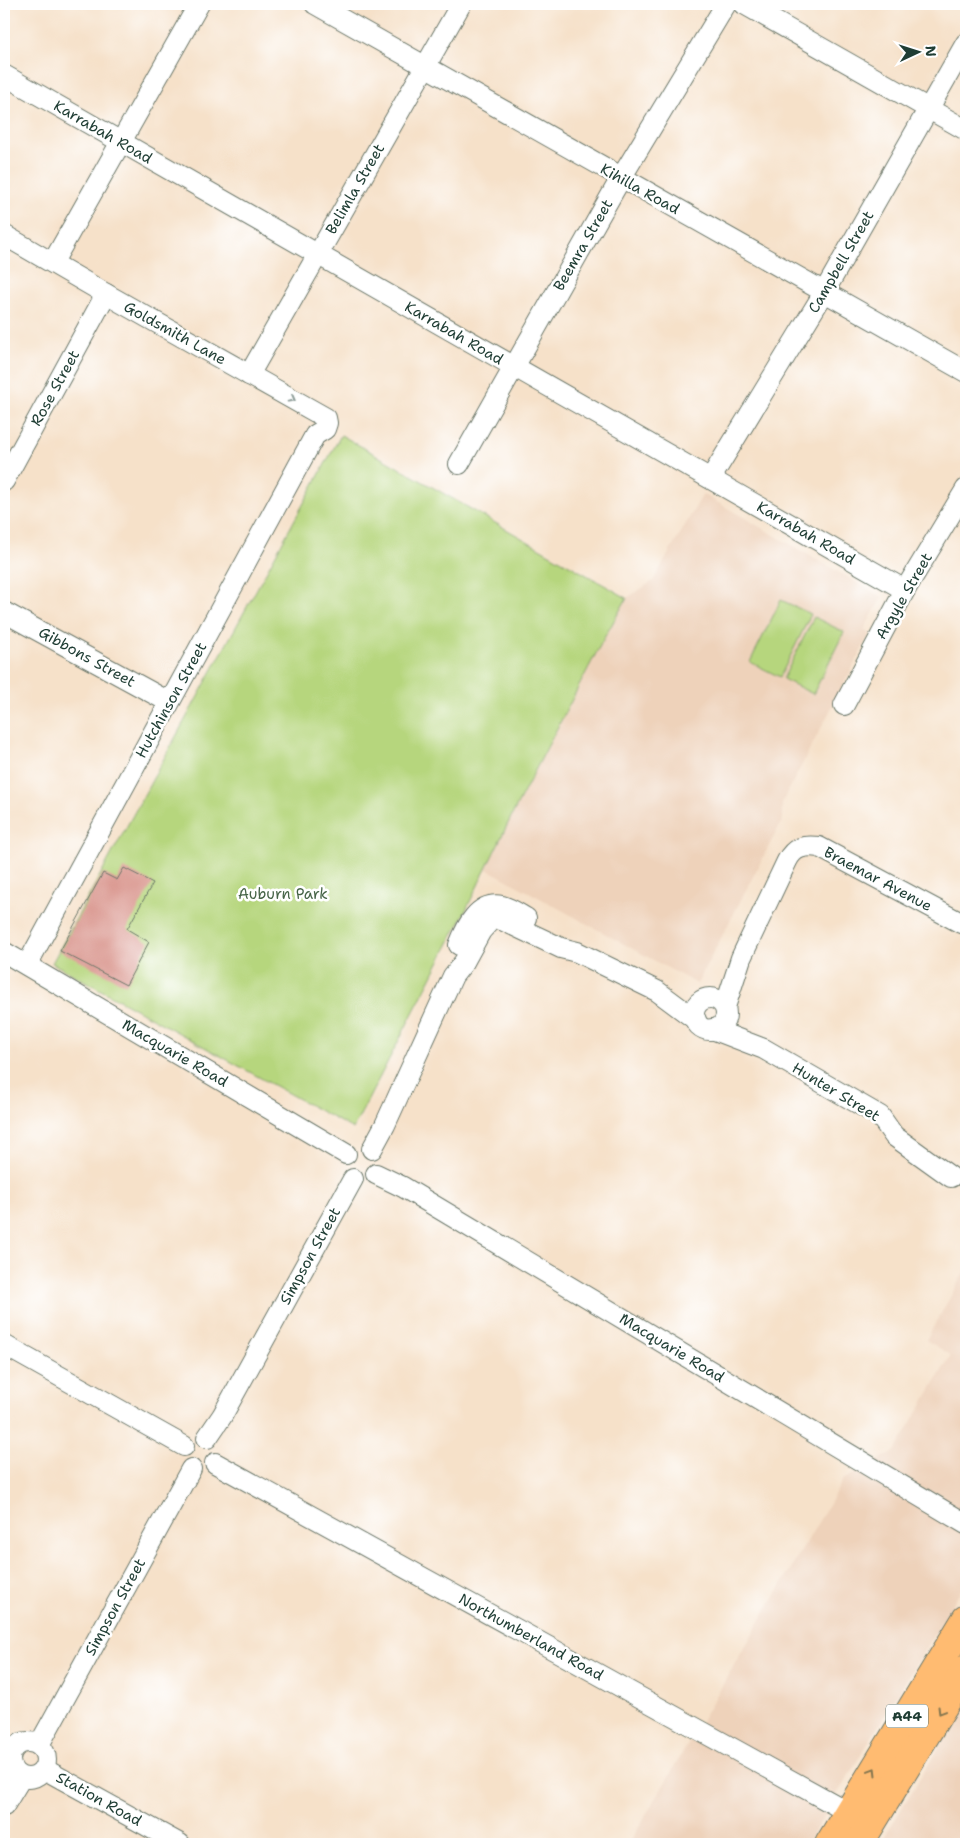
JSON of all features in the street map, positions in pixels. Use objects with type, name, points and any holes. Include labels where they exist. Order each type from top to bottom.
[{"type":"highway","name":"A44","points":[[828,1844],[966,1619]]},
{"type":"highway","name":"A44","points":[[859,1844],[966,1669]]},
{"type":"street","points":[[53,262],[199,4]]},
{"type":"street","name":"Kihilla Road","points":[[315,4],[966,372]]},
{"type":"street","name":"Belimla Street","points":[[249,374],[461,4]]},
{"type":"street","name":"Beemra Street","points":[[459,464],[622,178],[726,4]]},
{"type":"street","points":[[744,4],[966,130]]},
{"type":"street","name":"Campbell Street","points":[[711,478],[824,291],[966,43]]},
{"type":"street","name":"Karrabah Road","points":[[4,75],[905,590]]},
{"type":"street","name":"Goldsmith Lane","points":[[4,235],[326,418],[326,429],[315,435]]},
{"type":"street","name":"Rose Street","points":[[4,481],[106,294]]},
{"type":"street","name":"Hutchinson Street","points":[[27,965],[315,435]]},
{"type":"street","name":"Argyle Street","points":[[844,705],[905,590],[966,489]]},
{"type":"street","name":"Gibbons Street","points":[[4,612],[170,702]]},
{"type":"street","name":"Braemar Avenue","points":[[711,1012],[741,958],[789,856],[792,852],[805,846],[819,847],[965,925]]},
{"type":"street","name":"Hunter Street","points":[[372,1149],[453,976],[464,962],[481,931],[481,919],[504,921],[561,948],[577,952],[657,991],[711,1012],[764,1049],[880,1116],[894,1136],[951,1177]]},
{"type":"street","name":"Macquarie Road","points":[[4,952],[346,1154]]},
{"type":"street","points":[[356,1146],[367,1146],[379,1158],[379,1169],[368,1180],[353,1179],[344,1164],[346,1154],[356,1146]]},
{"type":"street","name":"Macquarie Road","points":[[376,1174],[411,1192],[966,1524]]},
{"type":"street","name":"Simpson Street","points":[[207,1438],[353,1179]]},
{"type":"street","points":[[4,1345],[184,1446]]},
{"type":"street","points":[[197,1437],[207,1438],[215,1446],[217,1457],[215,1463],[212,1467],[201,1472],[190,1469],[186,1466],[182,1456],[184,1446],[187,1442],[197,1437]]},
{"type":"street","name":"Northumberland Road","points":[[215,1463],[848,1812]]},
{"type":"street","name":"Simpson Street","points":[[39,1745],[190,1469]]},
{"type":"street","points":[[27,1742],[39,1745],[43,1749],[46,1759],[44,1769],[34,1778],[21,1778],[16,1774],[10,1763],[8,1748],[27,1742]]},
{"type":"street","name":"Station Road","points":[[44,1769],[180,1844]]},
{"type":"street","points":[[4,1806],[21,1778]]},
{"type":"shaded area","points":[[703,494],[882,597],[864,630],[870,634],[782,803],[782,821],[697,984],[485,868],[604,638],[627,598],[653,581]]},
{"type":"shaded area","points":[[966,1269],[966,1582],[807,1844],[629,1844],[843,1480],[895,1451],[951,1355],[926,1340]]},
{"type":"shaded area","points":[[966,1702],[966,1844],[880,1844],[965,1704]]},
{"type":"green space","name":"Auburn Park","points":[[341,435],[627,598],[604,638],[514,811],[464,914],[353,1129],[52,963]]},
{"type":"green space","points":[[781,600],[811,614],[780,677],[750,662]]},
{"type":"green space","points":[[814,617],[844,632],[813,694],[783,679]]},
{"type":"building","points":[[124,868],[153,883],[127,929],[149,942],[126,985],[60,951],[103,873],[117,880]]}]
